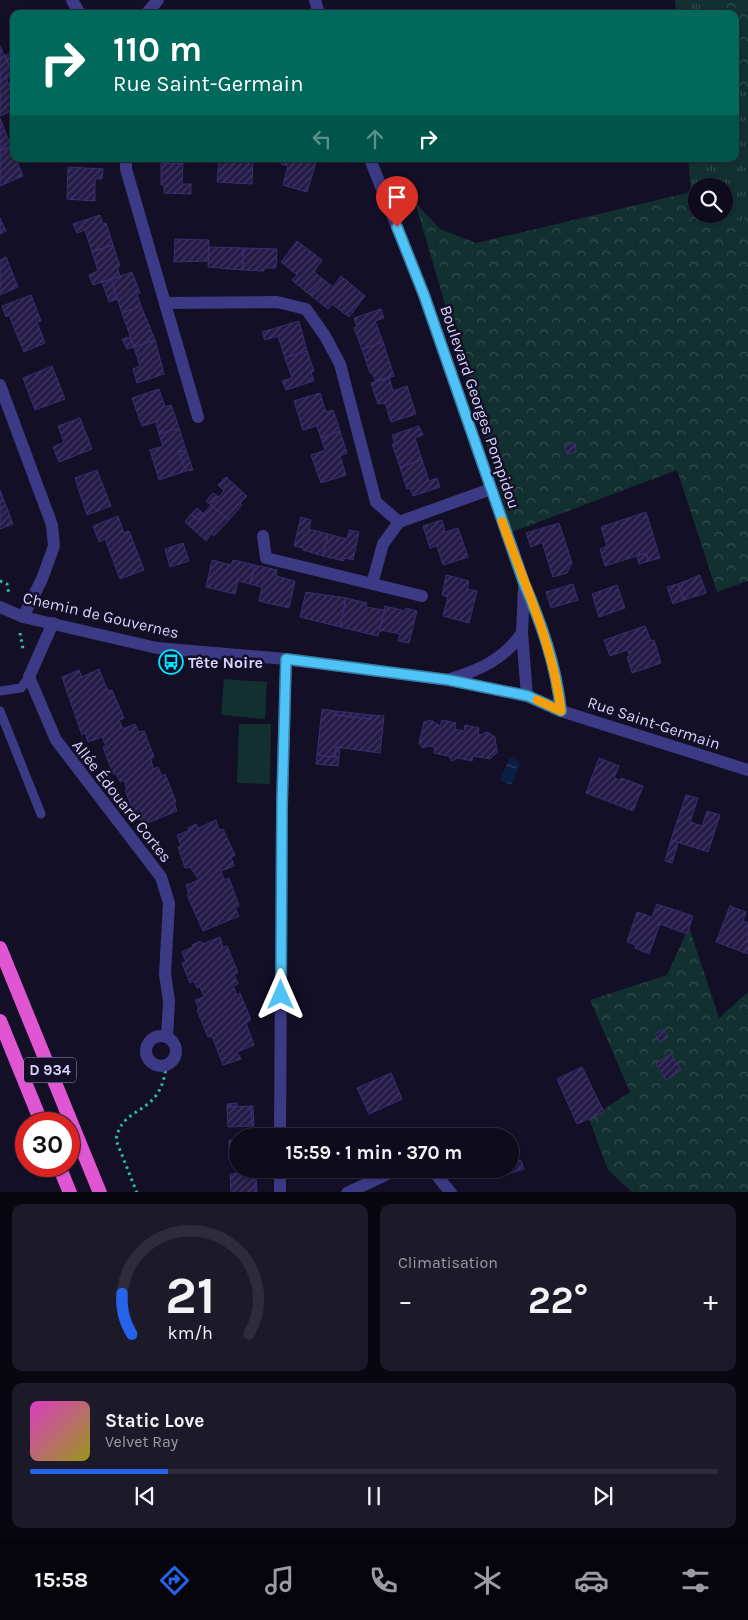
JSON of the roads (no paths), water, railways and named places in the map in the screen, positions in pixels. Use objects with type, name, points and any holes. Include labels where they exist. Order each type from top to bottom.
[{"type":"highway","name":"D 934","points":[[0,948],[100,1192]]},
{"type":"highway","name":"D 934","points":[[0,1021],[37,1112]]},
{"type":"highway","points":[[64,1177],[70,1192]]},
{"type":"street","points":[[149,10],[158,0]]},
{"type":"street","points":[[126,162],[126,169],[198,417]]},
{"type":"street","name":"Boulevard Georges Pompidou","points":[[371,162],[424,295],[524,583],[543,626],[557,679],[561,711]]},
{"type":"street","points":[[164,303],[277,302],[306,309],[325,336],[340,364],[376,502],[399,522]]},
{"type":"street","points":[[0,385],[52,525],[54,539],[54,546],[42,579],[23,617]]},
{"type":"street","points":[[372,584],[383,544],[399,522],[491,489]]},
{"type":"street","points":[[263,536],[266,558],[422,596]]},
{"type":"street","name":"Boulevard Georges Pompidou","points":[[524,583],[522,633],[528,696]]},
{"type":"street","name":"Chemin de Gouvernes","points":[[0,607],[23,617],[158,648],[286,659]]},
{"type":"street","points":[[29,677],[53,623]]},
{"type":"street","points":[[449,680],[476,671],[496,660],[514,645],[522,633]]},
{"type":"street","points":[[280,1128],[282,805],[286,659]]},
{"type":"street","name":"Rue Saint-Germain","points":[[286,659],[449,680],[528,696],[561,711],[748,770]]},
{"type":"street","name":"Allée Édouard Cortes","points":[[29,677],[56,740],[161,877],[168,903],[165,974],[170,1001],[167,1037]]},
{"type":"street","name":"Allée Édouard Cortes","points":[[167,1037],[172,1040],[176,1050],[174,1060],[166,1066],[152,1063],[148,1060],[146,1045],[153,1038],[167,1037]]},
{"type":"street","points":[[347,1192],[396,1170],[434,1172],[451,1192]]},
{"type":"street","points":[[280,1178],[280,1192]]},
{"type":"lane","points":[[0,691],[21,688],[29,677]]},
{"type":"lane","points":[[0,711],[41,814]]},
{"type":"water","points":[[510,757],[521,763],[511,785],[500,780]]},
{"type":"place","name":"Tête Noire","points":[[171,662]]}]
